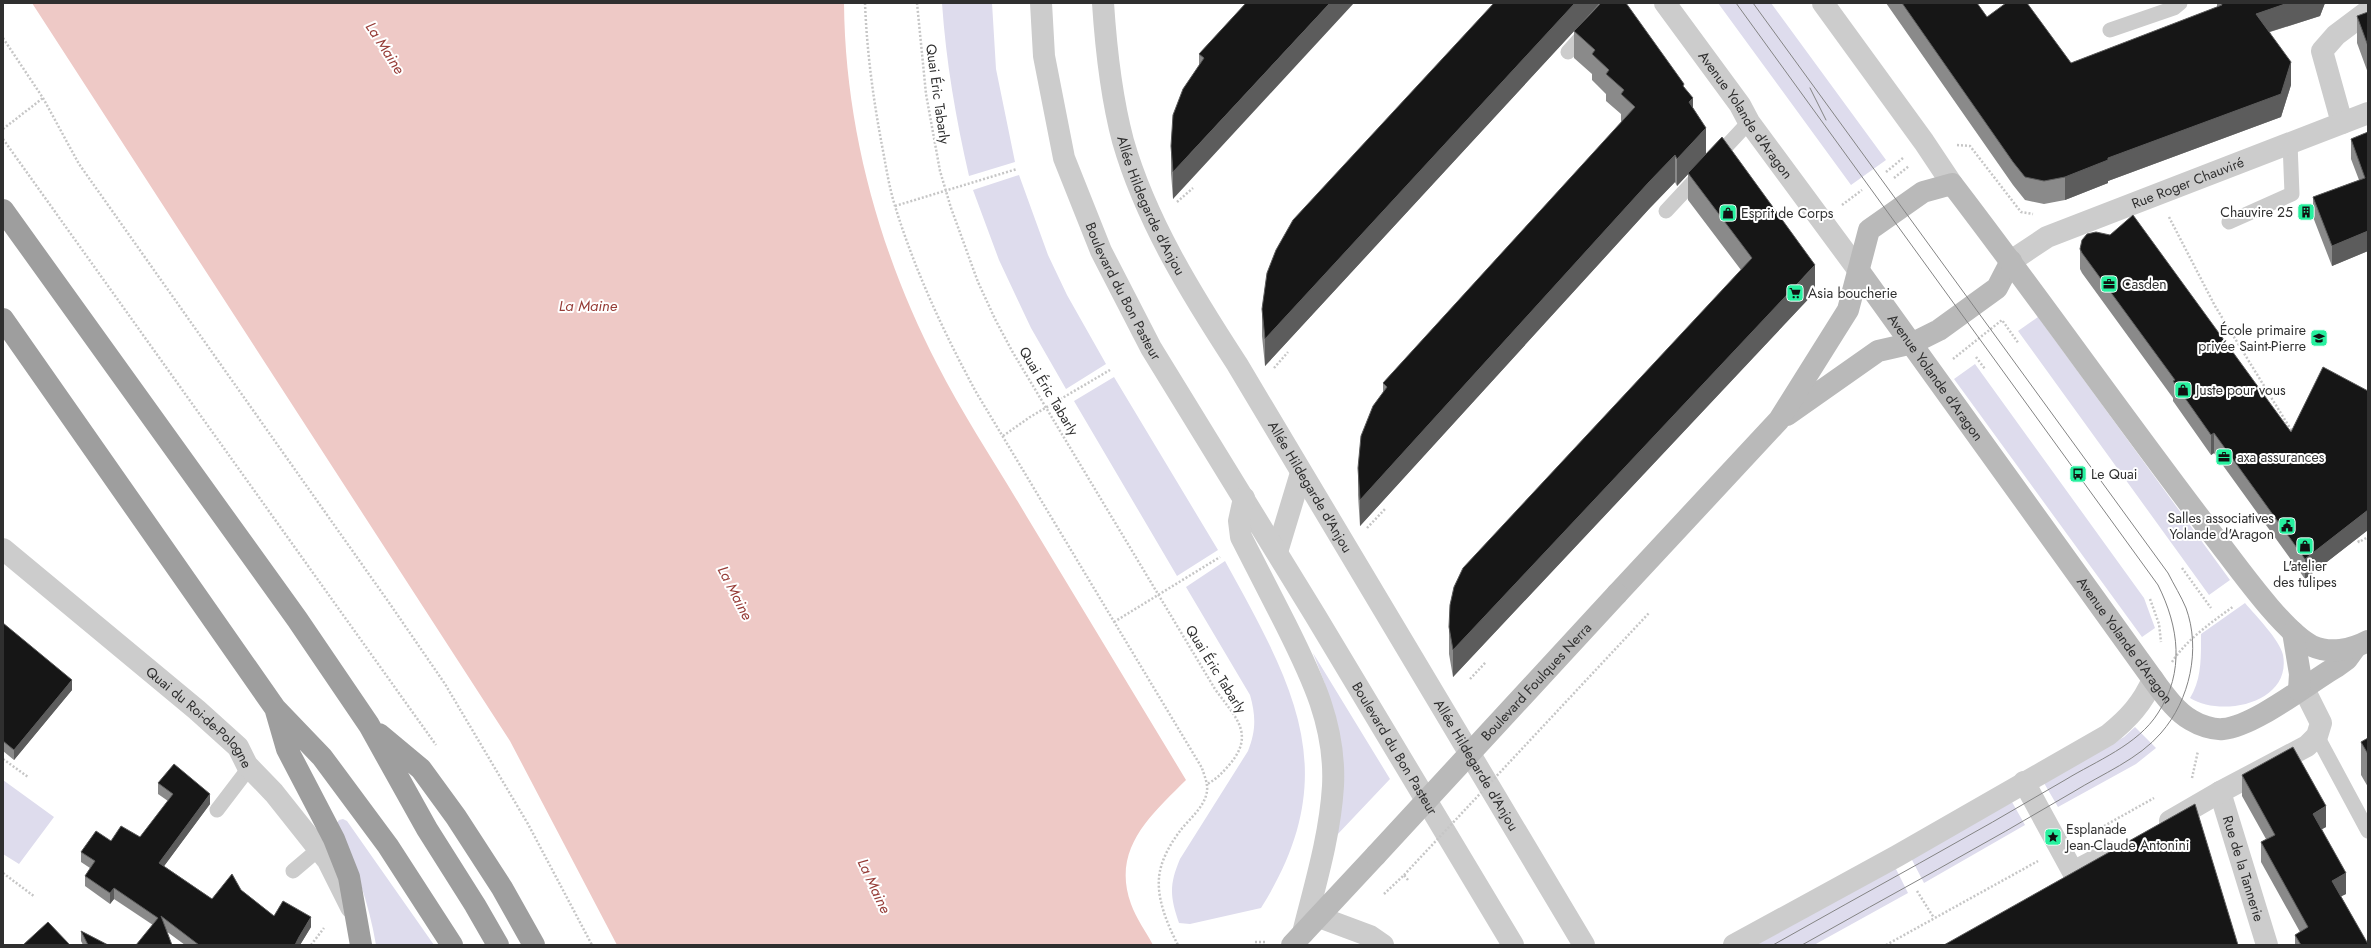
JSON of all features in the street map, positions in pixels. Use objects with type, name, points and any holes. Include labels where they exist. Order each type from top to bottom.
[{"type":"highway","points":[[3,210],[297,619],[369,725],[427,829],[498,945]]},
{"type":"highway","points":[[3,319],[275,708],[322,757],[388,846],[452,945]]},
{"type":"highway","points":[[275,708],[287,749],[334,839],[349,877],[361,945]]},
{"type":"highway","points":[[369,725],[421,769],[456,817],[502,888],[534,945]]},
{"type":"main road","points":[[1952,184],[2164,471],[2256,591],[2294,632],[2312,646],[2329,650],[2361,644]]},
{"type":"main road","name":"Boulevard Foulques Nerra","points":[[1296,941],[1780,420],[1848,310],[1869,230],[1923,192],[1952,184]]},
{"type":"main road","name":"Boulevard Foulques Nerra","points":[[1780,420],[1878,351],[1913,342],[1939,330],[1997,288],[2011,262]]},
{"type":"main road","name":"Avenue Yolande d’Aragon","points":[[1859,271],[1913,342],[1939,384],[2003,468],[2152,687],[2190,720],[2204,726],[2223,729],[2254,720],[2301,689]]},
{"type":"main road","points":[[2294,632],[2301,689],[2347,659],[2361,644]]},
{"type":"street","name":"Boulevard du Bon Pasteur","points":[[1041,3],[1044,56],[1064,158],[1101,251],[1151,348],[1277,552],[1512,945]]},
{"type":"street","name":"Allée Hildegarde d'Anjou","points":[[1103,3],[1109,72],[1124,141],[1145,199],[1158,228],[1207,318],[1584,945]]},
{"type":"street","name":"Avenue Yolande d’Aragon","points":[[1665,3],[1740,105],[1749,122],[1859,271]]},
{"type":"street","points":[[1823,3],[1952,184]]},
{"type":"street","points":[[2342,123],[2322,50],[2336,35],[2368,10]]},
{"type":"street","name":"Rue Roger Chauviré","points":[[2011,262],[2047,237],[2368,113]]},
{"type":"street","points":[[1277,552],[1301,473]]},
{"type":"street","points":[[1244,498],[1239,521],[1241,536],[1309,671],[1325,712],[1330,734],[1333,784],[1325,844],[1296,941]]},
{"type":"street","name":"Quai du Roi-de-Pologne","points":[[3,550],[197,710],[238,747],[249,768],[274,793],[319,849],[342,888],[356,920]]},
{"type":"street","points":[[1734,945],[1897,856],[2108,735],[2122,724],[2152,687]]},
{"type":"street","points":[[2154,829],[2306,746],[2317,736],[2321,723],[2301,689]]},
{"type":"street","points":[[2024,782],[2073,872],[2127,844]]},
{"type":"street","name":"Rue de la Tannerie","points":[[2220,792],[2267,945]]},
{"type":"street","points":[[1318,917],[1370,936],[1383,945]]},
{"type":"lane","points":[[1568,52],[1612,3]]},
{"type":"lane","points":[[2110,30],[2174,8],[2180,3]]},
{"type":"lane","points":[[1666,211],[1749,122]]},
{"type":"lane","points":[[2229,222],[2292,194],[2290,143]]},
{"type":"lane","points":[[2317,736],[2368,831]]},
{"type":"lane","points":[[217,810],[249,768]]},
{"type":"lane","points":[[293,871],[319,849]]},
{"type":"path","points":[[865,3],[867,53],[874,108],[895,206],[928,294],[949,342],[976,392],[1202,768],[1207,784],[1207,793],[1201,806],[1179,832],[1169,848],[1162,863],[1159,879],[1164,911],[1178,945]]},
{"type":"path","name":"Quai Éric Tabarly","points":[[917,3],[926,94],[940,171],[978,282],[994,319],[1215,689],[1241,729],[1243,744],[1236,756],[1217,778],[1207,784]]},
{"type":"path","points":[[3,38],[43,98],[84,170],[445,684],[528,824],[592,945]]},
{"type":"path","points":[[3,130],[43,98]]},
{"type":"path","points":[[3,139],[437,747]]},
{"type":"path","points":[[1952,144],[1970,146],[2021,212],[2039,213]]},
{"type":"path","points":[[1886,172],[1906,156]]},
{"type":"path","points":[[895,206],[1017,169]]},
{"type":"path","points":[[1177,202],[1193,188]]},
{"type":"path","points":[[2168,215],[2215,306],[2297,440]]},
{"type":"path","points":[[2010,331],[2019,344]]},
{"type":"path","points":[[1274,368],[1288,352]]},
{"type":"path","points":[[1976,356],[1985,369]]},
{"type":"path","points":[[1003,436],[1047,407],[1110,370]]},
{"type":"path","points":[[1367,528],[1385,509]]},
{"type":"path","points":[[2355,535],[2359,542],[2368,537]]},
{"type":"path","points":[[1114,622],[1220,557]]},
{"type":"path","points":[[2182,568],[2210,608]]},
{"type":"path","points":[[2152,687],[2177,653],[2202,629],[2256,591]]},
{"type":"path","points":[[2150,599],[2159,624],[2161,642]]},
{"type":"path","points":[[1384,894],[1404,875],[1649,613]]},
{"type":"path","points":[[1470,679],[1486,662]]},
{"type":"path","points":[[3,759],[28,777]]},
{"type":"path","points":[[3,873],[35,897]]},
{"type":"path","points":[[1395,874],[1400,879]]},
{"type":"path","points":[[1404,875],[1408,880]]},
{"type":"path","points":[[1916,891],[1934,918]]},
{"type":"path","points":[[311,945],[324,928]]},
{"type":"shaded area","points":[[942,3],[992,3],[996,69],[1015,162],[969,176],[952,90]]},
{"type":"shaded area","points":[[1718,3],[1771,3],[1886,160],[1851,185]]},
{"type":"shaded area","points":[[1019,175],[1048,255],[1067,295],[1106,364],[1066,389],[1031,328],[999,260],[973,190]]},
{"type":"shaded area","points":[[2038,317],[2230,580],[2209,595],[2018,331]]},
{"type":"shaded area","points":[[1975,364],[2144,598],[2155,628],[2142,637],[1954,379]]},
{"type":"shaded area","points":[[1114,377],[1218,550],[1177,576],[1074,401]]},
{"type":"shaded area","points":[[1225,561],[1250,606],[1289,690],[1300,730],[1305,772],[1301,814],[1287,859],[1261,908],[1190,924],[1179,923],[1172,898],[1172,884],[1176,868],[1180,859],[1248,751],[1254,730],[1254,717],[1250,695],[1186,587]]},
{"type":"shaded area","points":[[2245,603],[2272,635],[2281,649],[2283,655],[2283,671],[2277,685],[2266,695],[2252,702],[2236,706],[2204,704],[2190,698],[2199,675],[2201,659],[2201,634]]},
{"type":"shaded area","points":[[1313,653],[1390,779],[1336,836],[1325,684]]},
{"type":"shaded area","points":[[2135,727],[2156,748],[2136,764],[2058,807],[2044,783],[2124,737]]},
{"type":"shaded area","points":[[3,780],[54,817],[19,864],[3,854]]},
{"type":"shaded area","points":[[2012,802],[2025,825],[1924,883],[1911,858]]},
{"type":"shaded area","points":[[343,819],[347,821],[434,945],[376,945],[369,913],[360,883],[337,823],[339,820]]},
{"type":"shaded area","points":[[1895,867],[1908,893],[1814,945],[1755,945]]},
{"type":"water","name":"La Maine","points":[[32,3],[844,3],[846,50],[851,97],[859,143],[883,234],[899,279],[917,322],[947,384],[969,422],[1186,780],[1160,806],[1138,834],[1130,850],[1126,866],[1126,884],[1131,904],[1138,920],[1153,945],[617,945],[510,741]]},
{"type":"building","points":[[1246,3],[1330,3],[1173,172],[1171,146],[1173,115],[1183,89],[1204,58],[1199,54]]},
{"type":"building","points":[[1494,3],[1575,3],[1265,339],[1262,309],[1267,273],[1276,250],[1293,220]]},
{"type":"building","points":[[1601,3],[1626,3],[1684,84],[1683,86],[1693,98],[1689,102],[1706,128],[1677,159],[1675,155],[1649,182],[1360,500],[1358,468],[1361,436],[1373,406],[1387,387],[1383,383],[1635,107],[1621,94],[1624,90],[1606,74],[1609,70],[1592,54],[1595,50],[1574,31]]},
{"type":"building","points":[[1902,3],[1977,3],[1987,17],[2006,3],[2027,3],[2071,63],[2222,5],[2221,3],[2288,3],[2256,14],[2291,62],[2281,94],[2108,158],[2108,160],[2065,177],[2044,181],[2025,177],[2013,162]]},
{"type":"building","points":[[2368,12],[2368,46],[2357,16]]},
{"type":"building","points":[[2368,132],[2368,231],[2332,246],[2313,197],[2365,178],[2351,139]]},
{"type":"building","points":[[1722,137],[1815,265],[1453,650],[1449,627],[1450,605],[1454,587],[1463,568],[1752,258],[1688,173]]},
{"type":"building","points":[[2133,215],[2291,432],[2323,367],[2368,391],[2368,510],[2305,559],[2214,433],[2211,435],[2173,381],[2175,380],[2080,249],[2082,240],[2087,234],[2096,232],[2110,235]]},
{"type":"building","points":[[3,623],[72,680],[14,750],[3,741]]},
{"type":"building","points":[[2368,738],[2368,754],[2361,742]]},
{"type":"building","points":[[2293,747],[2326,806],[2313,814],[2346,873],[2332,881],[2368,945],[2301,945],[2295,935],[2308,927],[2261,842],[2275,835],[2242,775]]},
{"type":"building","points":[[174,764],[210,794],[159,863],[212,899],[232,874],[241,890],[274,916],[283,901],[311,917],[295,945],[199,945],[161,916],[172,945],[136,945],[158,918],[114,888],[110,893],[85,876],[95,861],[81,852],[96,831],[111,841],[121,826],[140,837],[173,794],[158,783]]},
{"type":"building","points":[[2195,804],[2238,945],[1944,945]]},
{"type":"building","points":[[48,922],[69,944],[68,945],[23,945]]},
{"type":"building","points":[[81,931],[108,945],[88,945]]},
{"type":"tram line","points":[[1736,3],[2158,585],[2171,617],[2176,649],[2175,666],[2167,697],[2150,724],[2128,743],[1993,822],[1773,945]]},
{"type":"tram line","points":[[1753,3],[2168,573],[2186,608],[2192,640],[2190,674],[2186,690],[2171,720],[2161,733],[2142,751],[2120,766],[1802,945]]},
{"type":"tram line","points":[[1810,88],[1826,120]]},
{"type":"place","name":"Chauvire 25","points":[[2306,212]]},
{"type":"place","name":"Esprit de Corps","points":[[1728,213]]},
{"type":"place","name":"Casden","points":[[2109,284]]},
{"type":"place","name":"Asia boucherie","points":[[1795,293]]},
{"type":"place","name":"École primaire privée Saint-Pierre","points":[[2319,338]]},
{"type":"place","name":"Juste pour vous","points":[[2183,390]]},
{"type":"place","name":"axa assurances","points":[[2224,457]]},
{"type":"place","name":"Le Quai","points":[[2078,474]]},
{"type":"place","name":"Salles associatives Yolande d'Aragon","points":[[2287,526]]},
{"type":"place","name":"L'atelier des tulipes","points":[[2305,546]]},
{"type":"place","name":"Esplanade Jean-Claude Antonini","points":[[2053,837]]}]
